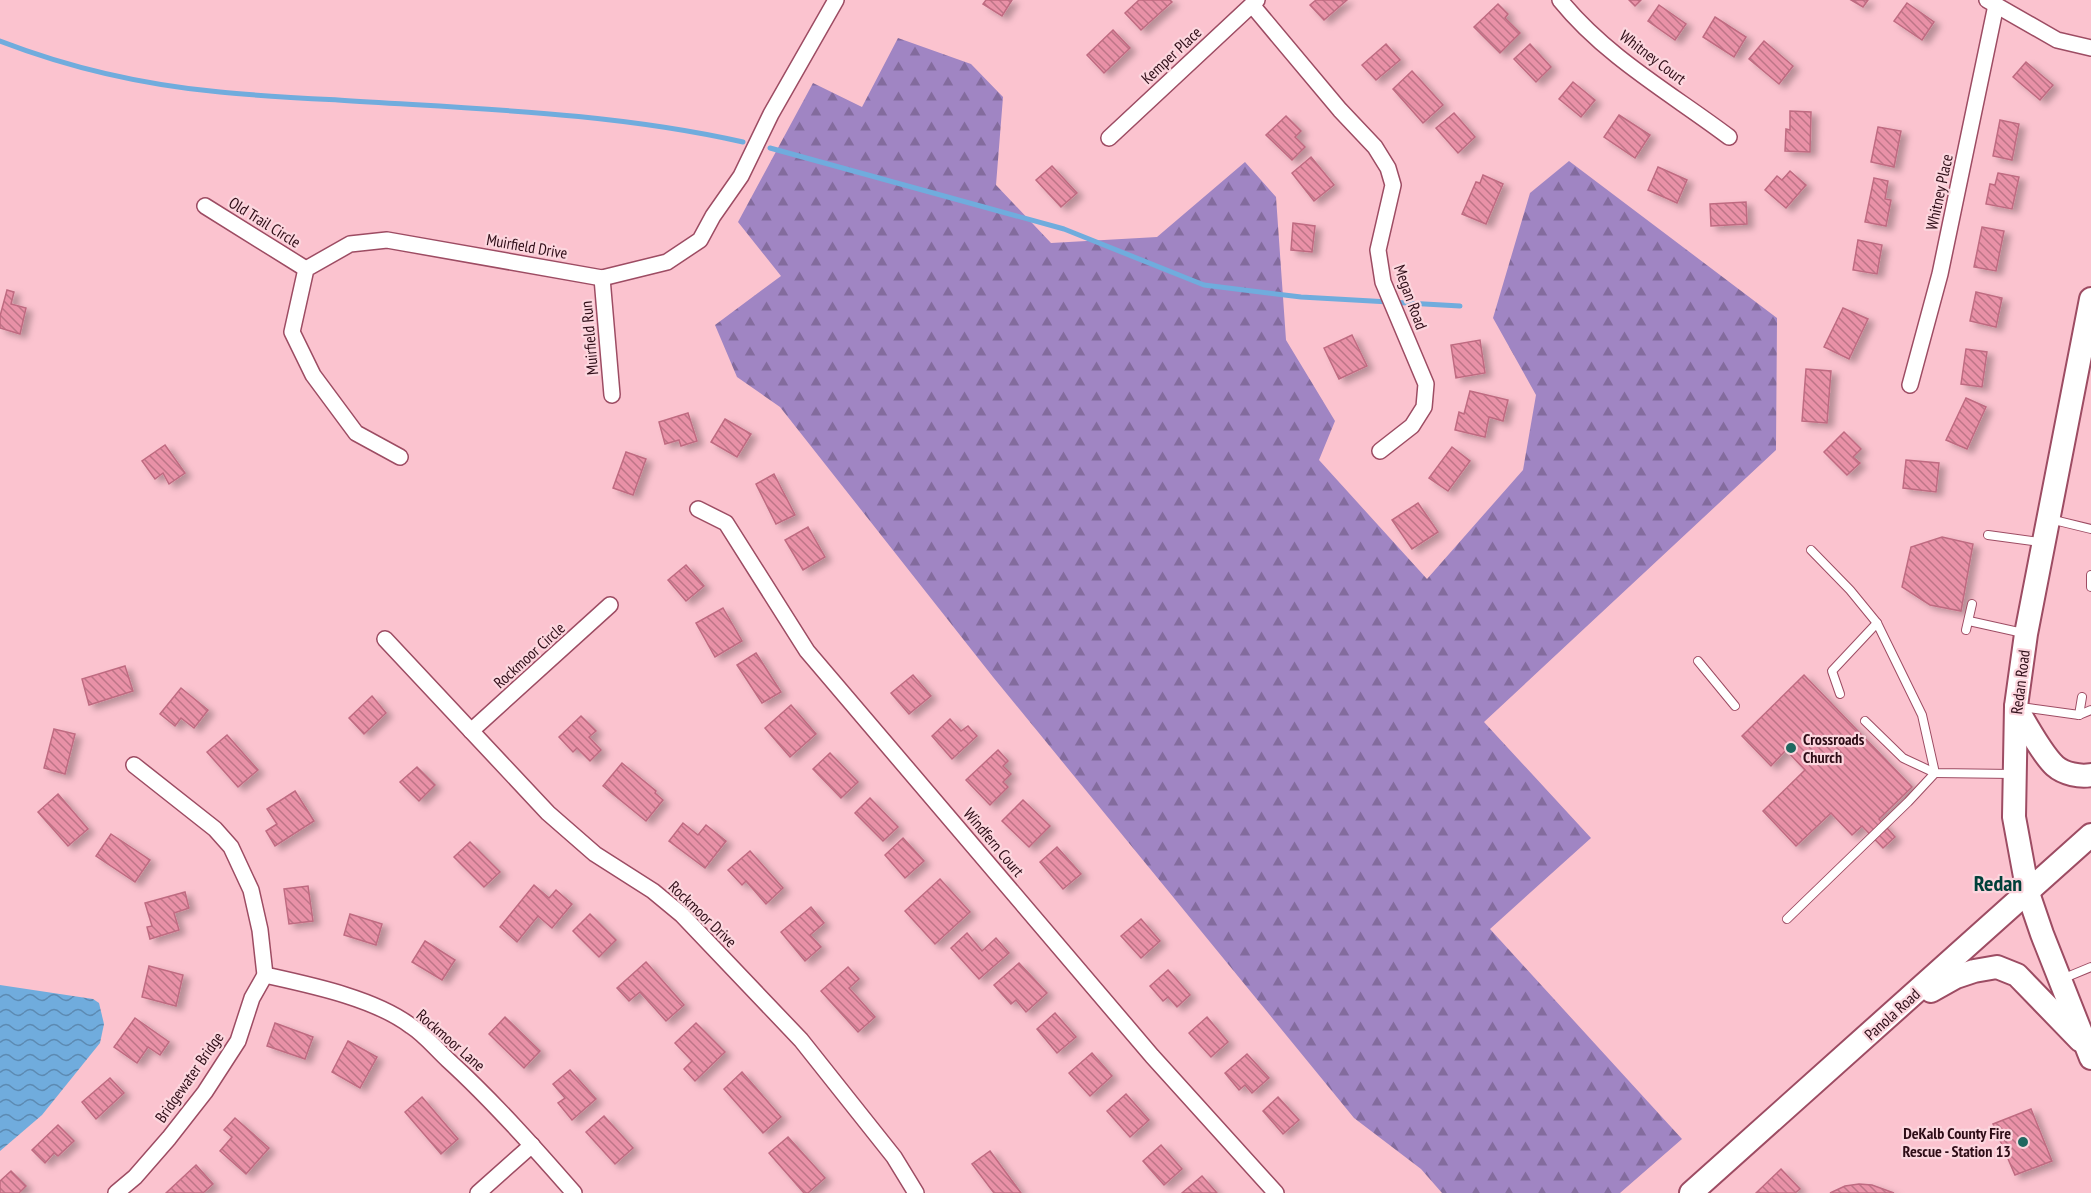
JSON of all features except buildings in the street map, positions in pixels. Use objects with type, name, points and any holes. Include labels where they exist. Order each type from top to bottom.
[{"type":"main road","name":"Redan Road","points":[[2089,1053],[2028,893],[2013,817],[2016,706],[2026,634],[2091,299]]},
{"type":"main road","points":[[2016,706],[2032,736],[2056,767],[2081,777],[2091,775]]},
{"type":"main road","name":"Panola Road","points":[[1691,1193],[2091,835]]},
{"type":"main road","points":[[1893,1013],[1956,977],[1974,971],[1997,968],[2017,975],[2089,1053]]},
{"type":"street","name":"Muirfield Drive","points":[[306,268],[350,244],[387,240],[603,278],[667,262],[700,240],[713,216],[741,177],[771,114],[836,0]]},
{"type":"street","name":"Whitney Court","points":[[1560,0],[1572,15],[1627,63],[1729,137]]},
{"type":"street","name":"Kemper Place","points":[[1108,138],[1254,2]]},
{"type":"street","name":"Megan Road","points":[[1254,2],[1340,110],[1375,147],[1388,168],[1393,185],[1378,250],[1383,282],[1426,384],[1424,408],[1412,426],[1380,451]]},
{"type":"street","points":[[1992,3],[2057,40],[2091,48]]},
{"type":"street","name":"Whitney Place","points":[[1910,385],[1940,274],[1992,3]]},
{"type":"street","name":"Old Trail Circle","points":[[205,206],[306,268]]},
{"type":"street","points":[[306,268],[292,332],[313,375],[356,433],[400,458]]},
{"type":"street","name":"Muirfield Run","points":[[603,278],[612,395]]},
{"type":"street","name":"Windfern Court","points":[[698,509],[726,522],[807,651],[1152,1056],[1276,1193]]},
{"type":"street","name":"Rockmoor Circle","points":[[471,731],[610,605]]},
{"type":"street","name":"Rockmoor Drive","points":[[386,639],[556,820],[595,854],[653,891],[682,915],[801,1040],[894,1157],[916,1193]]},
{"type":"street","points":[[134,765],[215,829],[231,848],[251,890],[260,930],[265,975]]},
{"type":"street","name":"Rockmoor Lane","points":[[265,975],[305,984],[375,1006],[411,1025],[471,1080],[532,1144],[574,1193]]},
{"type":"street","name":"Bridgewater Bridge","points":[[116,1193],[135,1177],[205,1092],[238,1041],[252,998],[265,975]]},
{"type":"street","points":[[478,1193],[532,1144]]},
{"type":"lane","points":[[2048,519],[2091,529]]},
{"type":"lane","points":[[1988,535],[2044,542]]},
{"type":"lane","points":[[1811,550],[1850,590],[1877,623],[1922,716],[1935,772]]},
{"type":"lane","points":[[2091,575],[2091,587]]},
{"type":"lane","points":[[1966,630],[1972,604]]},
{"type":"lane","points":[[1969,621],[2026,634]]},
{"type":"lane","points":[[1840,694],[1832,671],[1877,623]]},
{"type":"lane","points":[[1698,661],[1735,706]]},
{"type":"lane","points":[[2079,715],[2082,697]]},
{"type":"lane","points":[[2016,706],[2079,715],[2091,710]]},
{"type":"lane","points":[[1864,721],[1903,758],[1935,772],[2014,774]]},
{"type":"lane","points":[[1787,919],[1908,802],[1935,772]]},
{"type":"lane","points":[[2060,980],[2091,967]]},
{"type":"green space","points":[[898,38],[971,64],[1003,97],[996,185],[1051,243],[1157,237],[1245,162],[1276,197],[1286,340],[1335,421],[1319,460],[1427,579],[1523,470],[1536,395],[1493,318],[1530,193],[1569,161],[1777,318],[1776,450],[1484,722],[1591,838],[1490,929],[1682,1139],[1620,1193],[1442,1193],[1421,1169],[1354,1118],[993,677],[780,407],[737,377],[715,325],[781,276],[738,222],[813,83],[862,107]]},
{"type":"water","points":[[0,985],[93,999],[99,1003],[104,1024],[100,1043],[42,1115],[0,1151]]},
{"type":"waterway","points":[[0,41],[26,51],[108,74],[192,89],[264,96],[541,113],[643,124],[743,142]]},
{"type":"waterway","points":[[770,148],[1064,229],[1204,285],[1301,297],[1460,306]]},
{"type":"place","name":"Crossroads Church","points":[[1791,748]]},
{"type":"place","name":"DeKalb County Fire Rescue - Station 13","points":[[2023,1142]]},
{"type":"district","name":"Redan","points":[[1998,883]]}]
